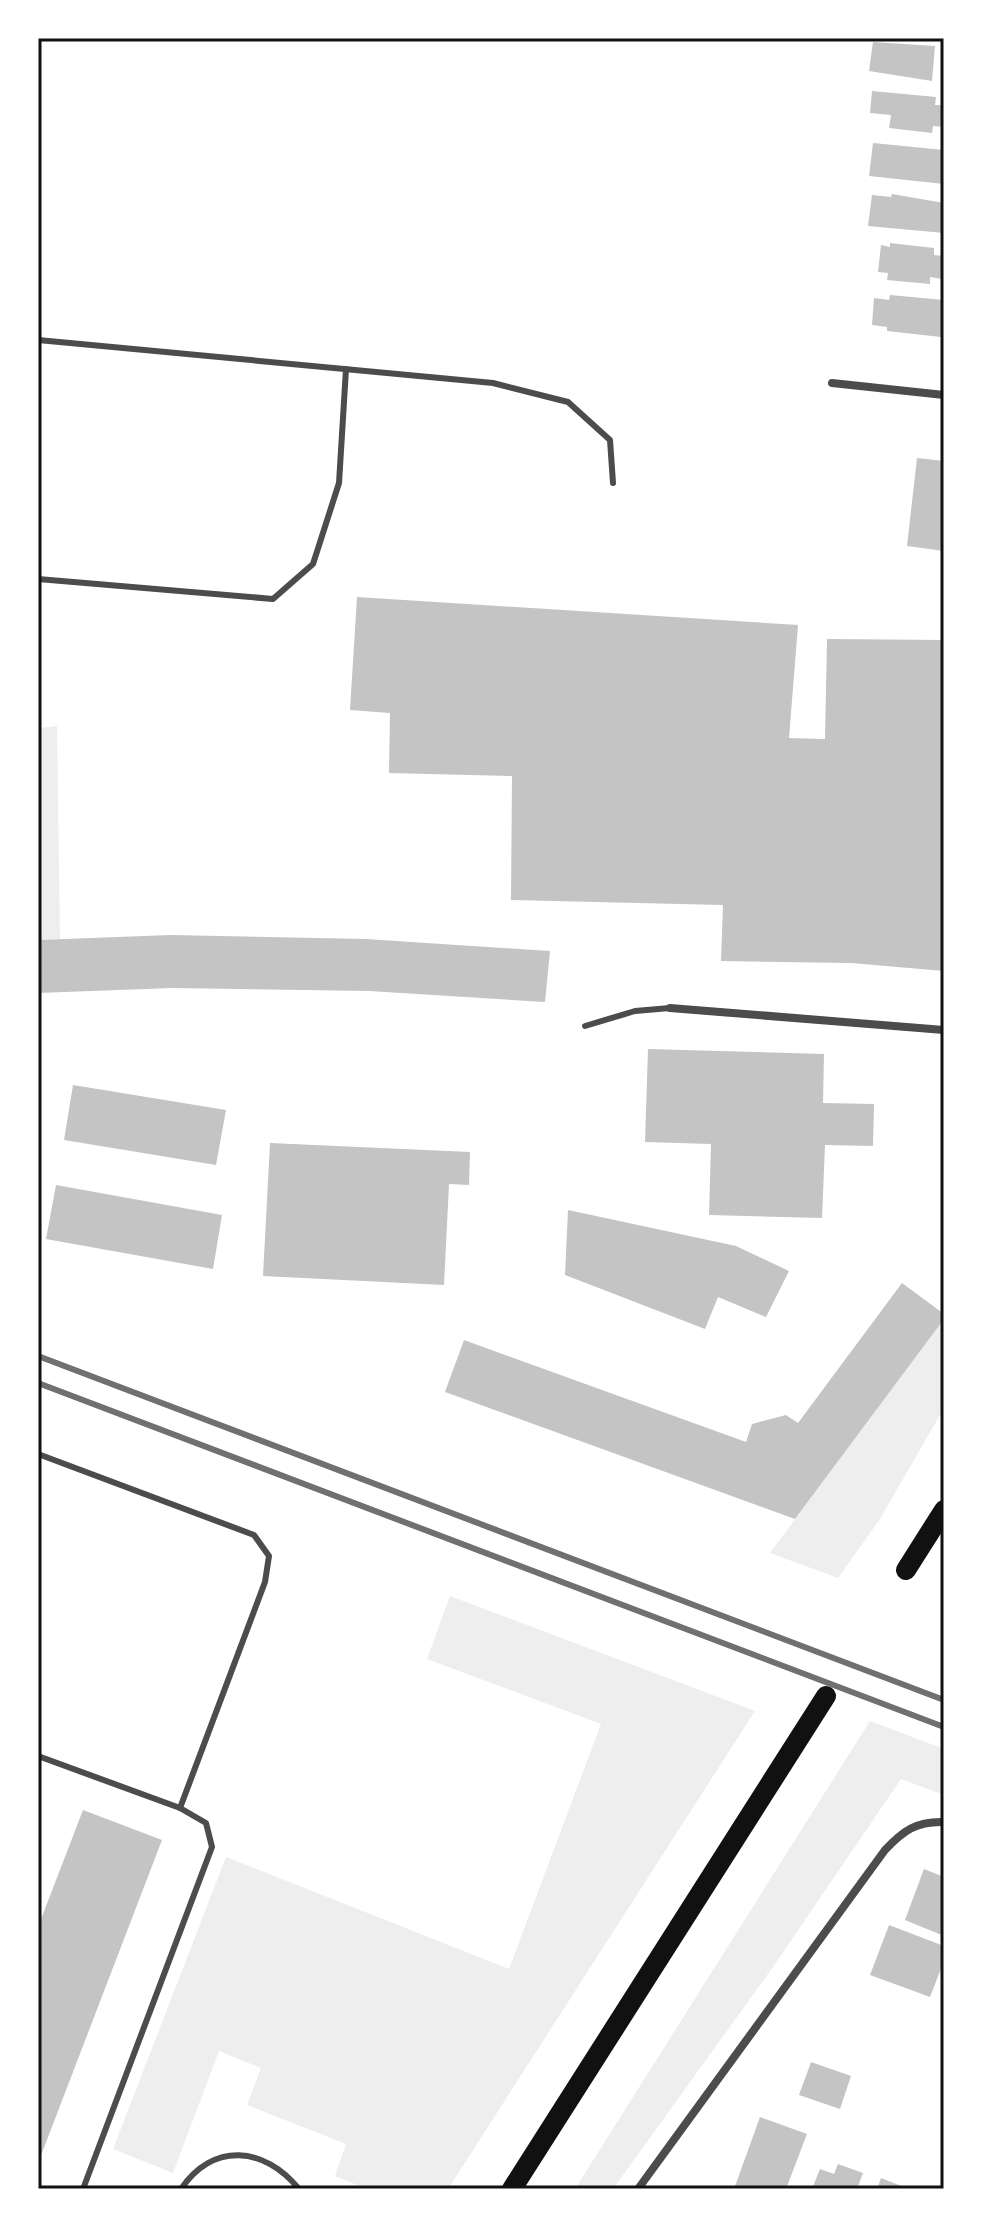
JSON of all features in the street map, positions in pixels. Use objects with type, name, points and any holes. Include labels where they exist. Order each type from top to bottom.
[{"type":"main road","points":[[906,1570],[944,1510]]},
{"type":"main road","points":[[512,2189],[826,1696]]},
{"type":"street","points":[[832,383],[944,395]]},
{"type":"street","points":[[670,1008],[944,1030]]},
{"type":"street","points":[[638,2189],[885,1850],[904,1830],[928,1822],[944,1822]]},
{"type":"lane","points":[[38,340],[493,383],[568,402],[610,440],[613,483]]},
{"type":"lane","points":[[38,579],[273,599],[313,564],[339,483],[346,369]]},
{"type":"lane","points":[[585,1026],[635,1011],[670,1008]]},
{"type":"lane","points":[[38,1454],[254,1535],[269,1556],[265,1582],[180,1808]]},
{"type":"lane","points":[[38,1756],[180,1808],[206,1823],[212,1847],[83,2189]]},
{"type":"lane","points":[[181,2189],[200,2165],[229,2154],[263,2160],[289,2177],[299,2189]]},
{"type":"shaded area","points":[[57,726],[60,939],[38,940],[38,728]]},
{"type":"shaded area","points":[[944,1319],[944,1408],[880,1519],[838,1578],[770,1553]]},
{"type":"shaded area","points":[[450,1596],[755,1711],[448,2189],[367,2189],[335,2176],[346,2144],[247,2105],[261,2068],[219,2051],[173,2173],[113,2149],[226,1857],[509,1969],[601,1724],[427,1659]]},
{"type":"shaded area","points":[[870,1721],[944,1749],[944,1795],[901,1779],[773,1967],[613,2189],[575,2189]]},
{"type":"building","points":[[873,42],[935,46],[932,81],[869,71]]},
{"type":"building","points":[[872,91],[936,97],[935,105],[944,105],[944,127],[933,126],[932,133],[889,128],[891,115],[870,113]]},
{"type":"building","points":[[873,143],[944,150],[944,184],[869,176]]},
{"type":"building","points":[[892,194],[944,203],[944,233],[868,226],[872,195],[891,197]]},
{"type":"building","points":[[890,243],[934,248],[934,255],[944,256],[943,279],[930,277],[930,284],[887,280],[888,273],[878,272],[881,245],[890,247]]},
{"type":"building","points":[[890,295],[944,300],[941,337],[887,331],[887,327],[872,325],[874,298],[889,300]]},
{"type":"building","points":[[917,458],[944,461],[944,551],[907,546]]},
{"type":"building","points":[[357,597],[798,625],[789,738],[825,739],[827,639],[944,640],[944,971],[851,963],[721,961],[723,905],[511,900],[512,776],[389,773],[390,713],[350,710]]},
{"type":"building","points":[[171,935],[366,939],[550,951],[545,1002],[369,991],[172,988],[38,993],[38,940]]},
{"type":"building","points":[[648,1049],[824,1054],[823,1103],[874,1104],[873,1146],[825,1145],[822,1218],[709,1215],[711,1144],[645,1142]]},
{"type":"building","points":[[73,1085],[226,1110],[216,1165],[64,1140]]},
{"type":"building","points":[[270,1143],[470,1152],[469,1185],[449,1184],[444,1285],[263,1276]]},
{"type":"building","points":[[56,1185],[222,1215],[213,1269],[46,1239]]},
{"type":"building","points":[[568,1210],[736,1246],[789,1271],[766,1317],[718,1297],[705,1329],[565,1275]]},
{"type":"building","points":[[902,1283],[944,1314],[944,1319],[795,1519],[445,1392],[464,1340],[746,1442],[752,1424],[786,1415],[798,1423]]},
{"type":"building","points":[[83,1810],[162,1840],[40,2158],[38,1927]]},
{"type":"building","points":[[924,1869],[944,1877],[944,1936],[905,1920]]},
{"type":"building","points":[[889,1925],[944,1946],[944,1961],[930,1997],[870,1975]]},
{"type":"building","points":[[811,2062],[851,2076],[840,2109],[799,2095]]},
{"type":"building","points":[[760,2117],[807,2134],[786,2189],[734,2189]]},
{"type":"building","points":[[838,2164],[863,2173],[857,2189],[812,2189],[820,2169],[834,2174]]},
{"type":"building","points":[[881,2178],[909,2189],[877,2189]]},
{"type":"railway","points":[[38,1356],[944,1700]]},
{"type":"railway","points":[[38,1383],[944,1727]]}]
